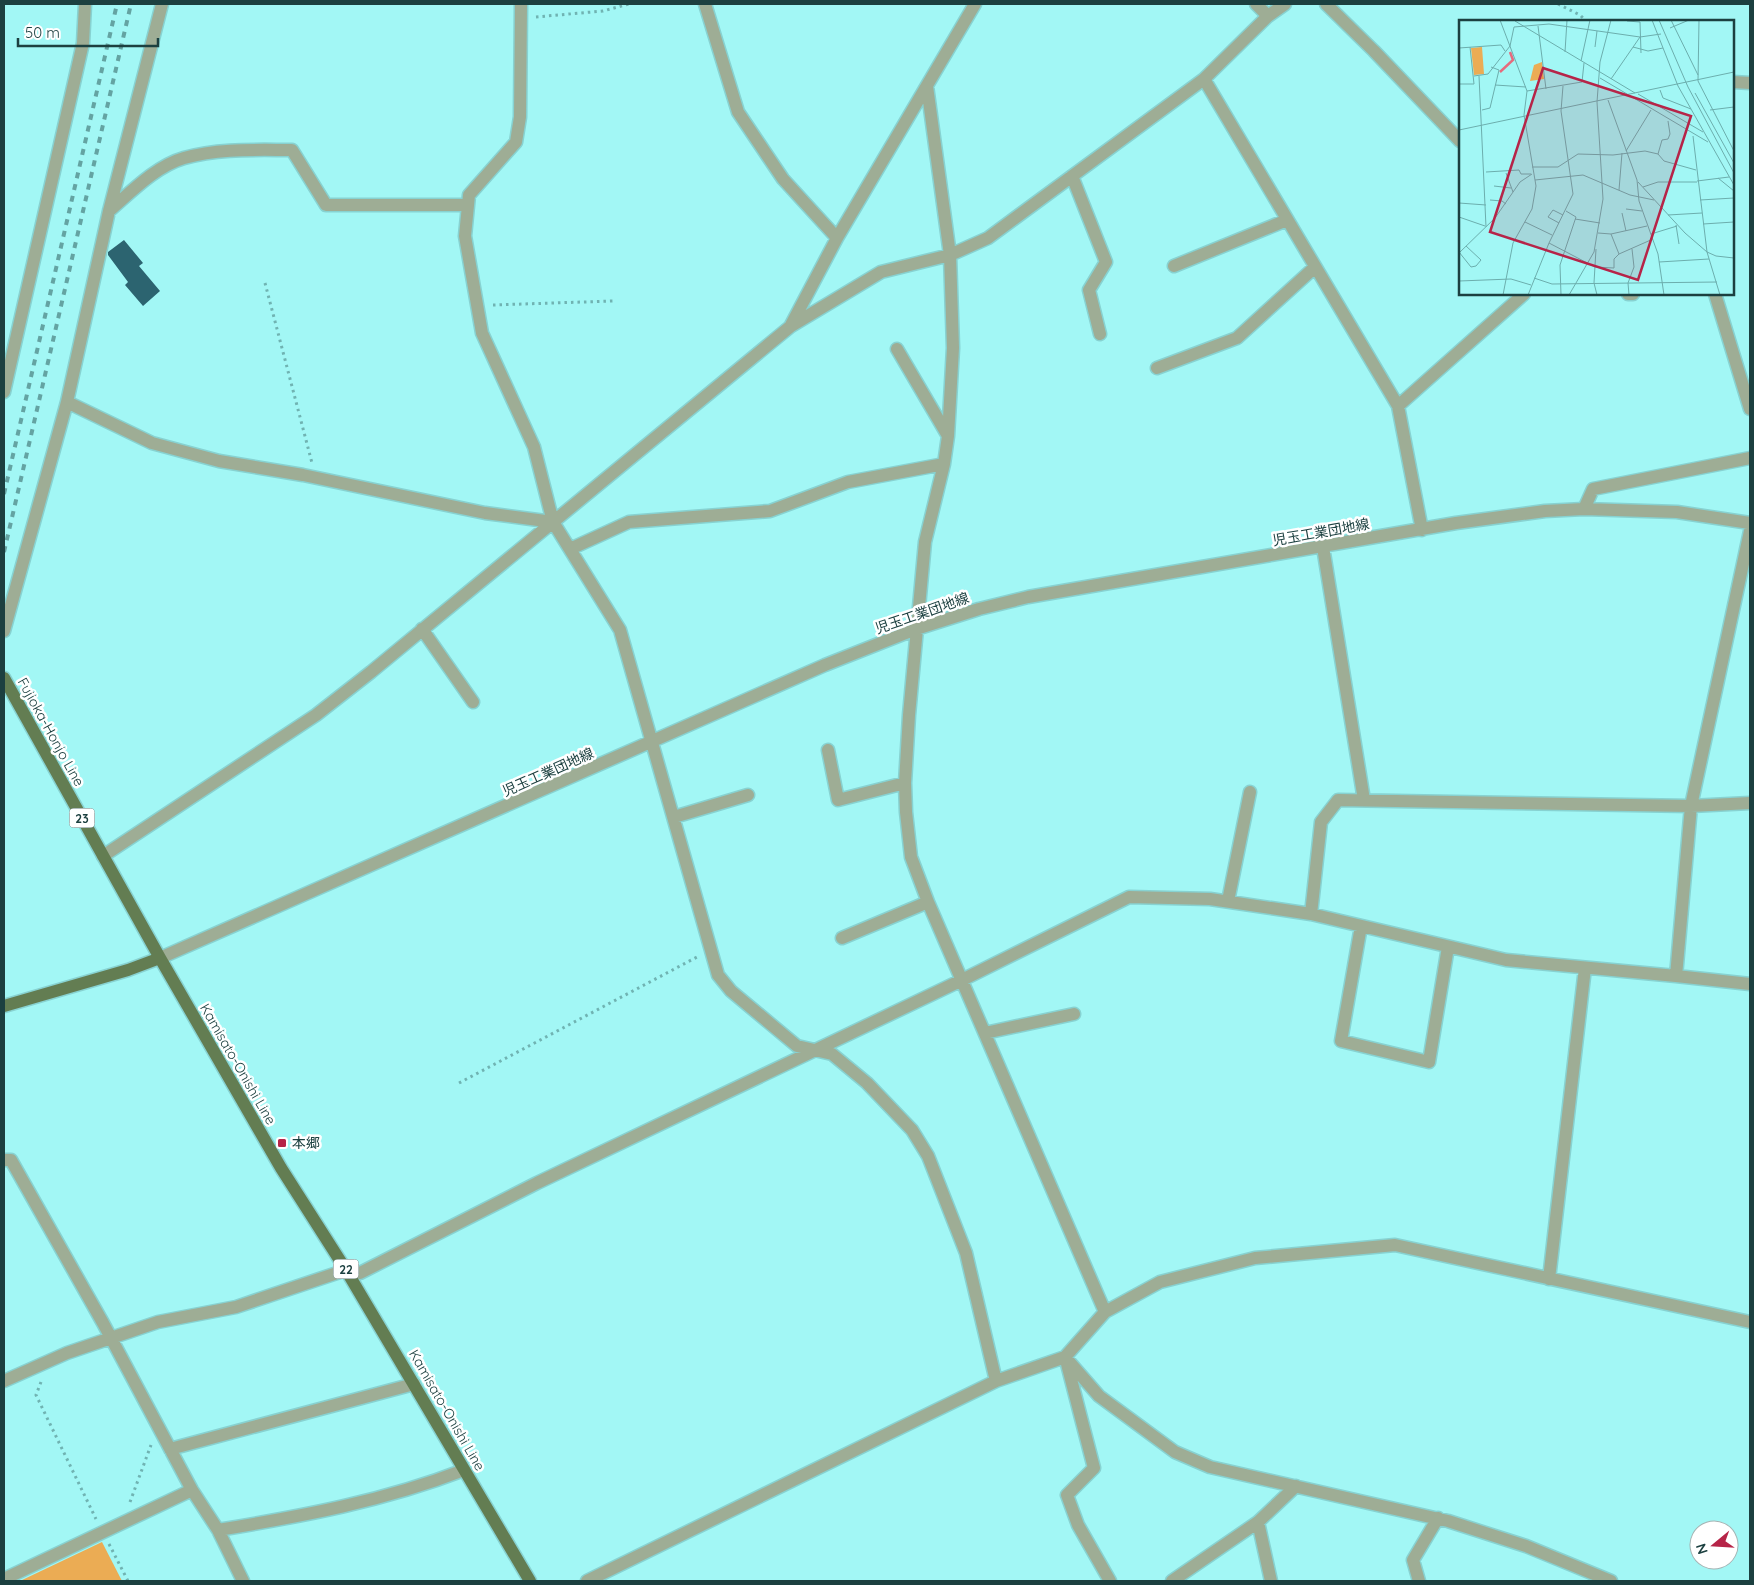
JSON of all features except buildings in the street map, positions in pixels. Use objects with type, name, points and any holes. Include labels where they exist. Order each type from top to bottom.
[{"type":"main road","name":"Fujioka-Honjo Line","points":[[4,678],[160,958]]},
{"type":"main road","points":[[4,1006],[128,970],[160,958]]},
{"type":"main road","name":"Kamisato-Onishi Line","points":[[160,958],[281,1168],[346,1270],[530,1581]]},
{"type":"street","points":[[4,392],[83,43],[85,4]]},
{"type":"street","points":[[4,631],[67,402],[109,211],[162,4]]},
{"type":"street","points":[[521,4],[520,117],[516,142],[469,195],[465,236],[482,332],[534,447],[553,522],[620,630],[718,976],[731,991],[797,1046],[832,1054],[867,1083],[912,1130],[928,1156],[966,1254],[996,1381]]},
{"type":"street","points":[[705,4],[738,112],[783,178],[837,238]]},
{"type":"street","points":[[791,326],[837,238],[975,4]]},
{"type":"street","points":[[1256,4],[1268,16]]},
{"type":"street","points":[[103,856],[316,715],[791,326],[880,272],[950,255],[988,238],[1204,79],[1268,16],[1285,4]]},
{"type":"street","points":[[1326,4],[1459,140]]},
{"type":"street","points":[[1204,79],[1398,406],[1422,530]]},
{"type":"street","points":[[1734,82],[1750,84]]},
{"type":"street","points":[[927,86],[950,255],[952,348],[948,436],[944,464],[925,542],[916,629],[905,783],[906,812],[912,857],[928,902],[1105,1312]]},
{"type":"street","points":[[109,211],[153,174],[183,158],[236,150],[292,150],[326,205],[468,205]]},
{"type":"street","points":[[1072,176],[1106,262],[1089,290],[1100,334]]},
{"type":"street","points":[[1174,266],[1288,220]]},
{"type":"street","points":[[1156,368],[1237,338],[1315,267]]},
{"type":"street","points":[[1398,406],[1523,295]]},
{"type":"street","points":[[1715,295],[1750,409]]},
{"type":"street","points":[[897,349],[948,436]]},
{"type":"street","points":[[67,402],[152,443],[219,461],[316,478],[485,513],[553,522]]},
{"type":"street","points":[[1584,509],[1593,489],[1750,458]]},
{"type":"street","points":[[570,549],[629,522],[770,511],[848,482],[944,464]]},
{"type":"street","name":"児玉工業団地線","points":[[160,958],[652,743],[825,665],[916,629],[979,609],[1028,597],[1545,511],[1584,509],[1677,512],[1750,523]]},
{"type":"street","points":[[1676,976],[1690,806],[1750,531]]},
{"type":"street","points":[[1323,547],[1364,800]]},
{"type":"street","points":[[422,629],[473,702]]},
{"type":"street","points":[[828,750],[838,800],[905,783]]},
{"type":"street","points":[[1228,901],[1250,792]]},
{"type":"street","points":[[674,818],[748,795]]},
{"type":"street","points":[[1310,914],[1321,822],[1338,800],[1690,806],[1750,803]]},
{"type":"street","points":[[4,1381],[67,1353],[158,1322],[236,1307],[346,1270],[360,1273],[537,1183],[962,980],[1129,897],[1210,898],[1310,914],[1506,960],[1750,984]]},
{"type":"street","points":[[842,938],[928,902]]},
{"type":"street","points":[[1361,926],[1341,1041],[1429,1062],[1448,947]]},
{"type":"street","points":[[1549,1278],[1585,968]]},
{"type":"street","points":[[985,1033],[1074,1014]]},
{"type":"street","points":[[4,1160],[11,1160],[111,1338],[192,1490],[218,1530],[243,1581]]},
{"type":"street","points":[[587,1581],[996,1381],[1065,1357],[1105,1312],[1160,1282],[1255,1258],[1395,1244],[1750,1322]]},
{"type":"street","points":[[1065,1357],[1099,1396],[1175,1452],[1210,1467],[1438,1518],[1526,1546],[1611,1581]]},
{"type":"street","points":[[1065,1357],[1094,1468],[1067,1495],[1078,1525],[1110,1581]]},
{"type":"street","points":[[170,1449],[414,1384]]},
{"type":"street","points":[[218,1530],[330,1511],[437,1480],[464,1470]]},
{"type":"street","points":[[1172,1581],[1258,1522],[1296,1486]]},
{"type":"street","points":[[4,1579],[100,1528],[192,1490]]},
{"type":"street","points":[[1419,1581],[1413,1560],[1438,1518]]},
{"type":"street","points":[[1258,1522],[1271,1581]]},
{"type":"path","points":[[521,18],[603,11],[629,4]]},
{"type":"path","points":[[1558,4],[1580,14],[1585,20]]},
{"type":"path","points":[[265,283],[316,478]]},
{"type":"path","points":[[477,306],[613,301]]},
{"type":"path","points":[[460,1083],[711,949]]},
{"type":"path","points":[[48,1379],[40,1383],[36,1395],[100,1528],[128,1581]]},
{"type":"path","points":[[127,1510],[152,1442]]},
{"type":"shaded area","points":[[102,1542],[122,1581],[20,1581]]},
{"type":"railway","points":[[4,494],[117,4]]},
{"type":"railway","points":[[4,552],[131,4]]},
{"type":"place","name":"本郷","points":[[282,1143]]}]
